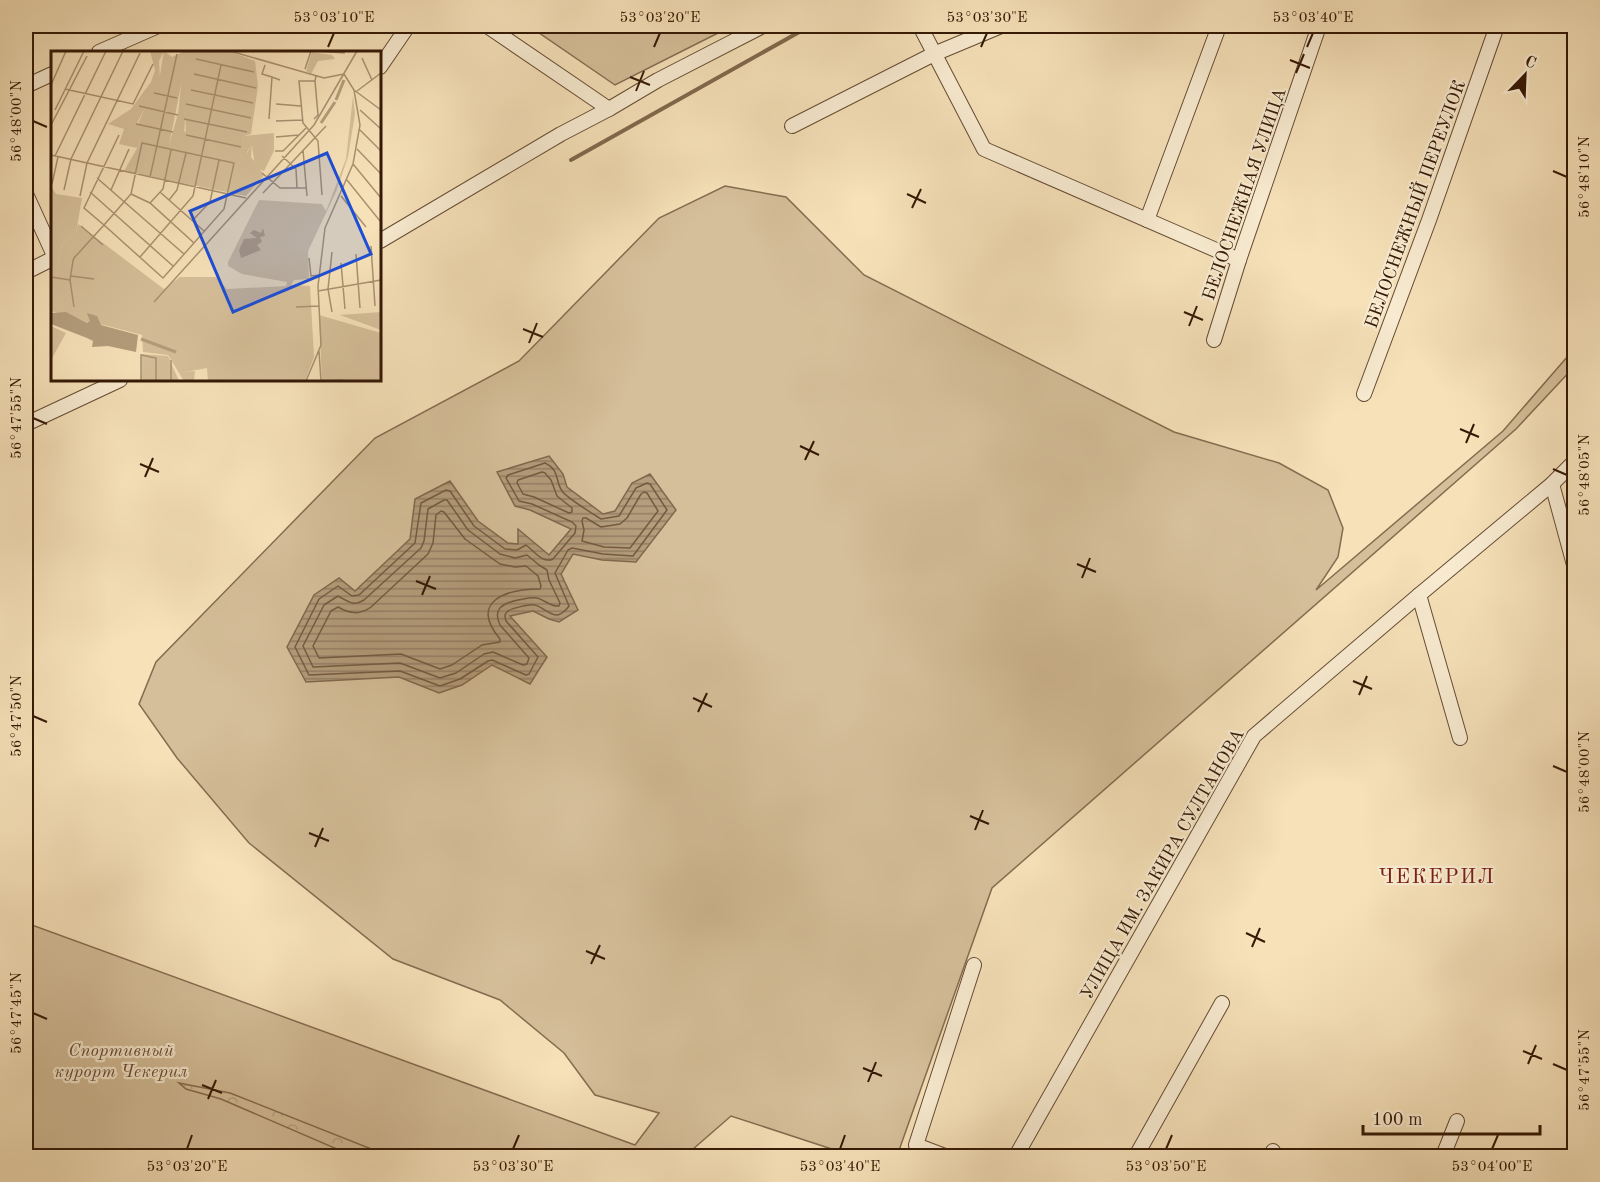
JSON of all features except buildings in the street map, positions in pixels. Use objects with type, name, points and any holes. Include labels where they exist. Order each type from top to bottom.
[{"type":"street","points":[[101,51],[158,26]]},
{"type":"street","points":[[381,66],[408,26]]},
{"type":"street","points":[[486,26],[609,110]]},
{"type":"street","points":[[381,240],[561,134],[609,110],[658,80],[763,26]]},
{"type":"street","points":[[920,26],[984,149],[1239,260]]},
{"type":"street","points":[[792,126],[934,54],[1001,26]]},
{"type":"street","points":[[1147,220],[1218,29],[1217,26]]},
{"type":"street","name":"БЕЛОСНЕЖНАЯ УЛИЦА","points":[[1214,340],[1319,26]]},
{"type":"street","name":"БЕЛОСНЕЖНЫЙ ПЕРЕУЛОК","points":[[1365,394],[1497,26]]},
{"type":"street","points":[[26,86],[51,74]]},
{"type":"street","points":[[26,194],[51,249]]},
{"type":"street","points":[[26,272],[51,260]]},
{"type":"street","points":[[26,424],[118,381]]},
{"type":"street","name":"УЛИЦА ИМ. ЗАКИРА СУЛТАНОВА","points":[[1016,1156],[1254,736],[1552,484],[1575,462]]},
{"type":"street","points":[[1552,484],[1575,565]]},
{"type":"street","points":[[1419,595],[1460,738]]},
{"type":"street","points":[[945,1156],[916,1145],[974,964]]},
{"type":"street","points":[[1136,1156],[1222,1003]]},
{"type":"street","points":[[1443,1156],[1457,1121]]},
{"type":"green space","points":[[529,26],[732,26],[615,85]]},
{"type":"green space","name":"Спортивный курорт Чекерил","points":[[725,186],[786,197],[864,275],[1174,432],[1279,463],[1328,490],[1343,528],[1338,557],[1316,590],[1503,431],[1574,349],[1574,367],[1516,429],[992,888],[897,1156],[853,1156],[731,1116],[685,1156],[26,1156],[26,912],[29,924],[635,1145],[659,1113],[595,1095],[564,1053],[500,1000],[393,959],[249,843],[177,758],[139,704],[156,662],[375,438],[519,361],[659,218]]},
{"type":"green space","points":[[179,1083],[230,1093],[389,1156],[353,1156],[221,1099],[186,1089]]},
{"type":"water","points":[[549,456],[563,474],[567,487],[603,514],[615,511],[632,483],[650,474],[676,510],[636,562],[602,560],[573,554],[561,574],[578,610],[559,622],[533,611],[510,616],[547,657],[530,684],[492,665],[462,685],[439,693],[399,677],[306,682],[287,647],[314,595],[339,578],[355,591],[410,539],[415,499],[450,481],[478,521],[508,543],[518,544],[518,529],[549,555],[571,529],[530,510],[515,506],[497,472]]},
{"type":"waterway","points":[[571,160],[810,26]]},
{"type":"district","name":"ЧЕКЕРИЛ","points":[[1437,876]]}]
